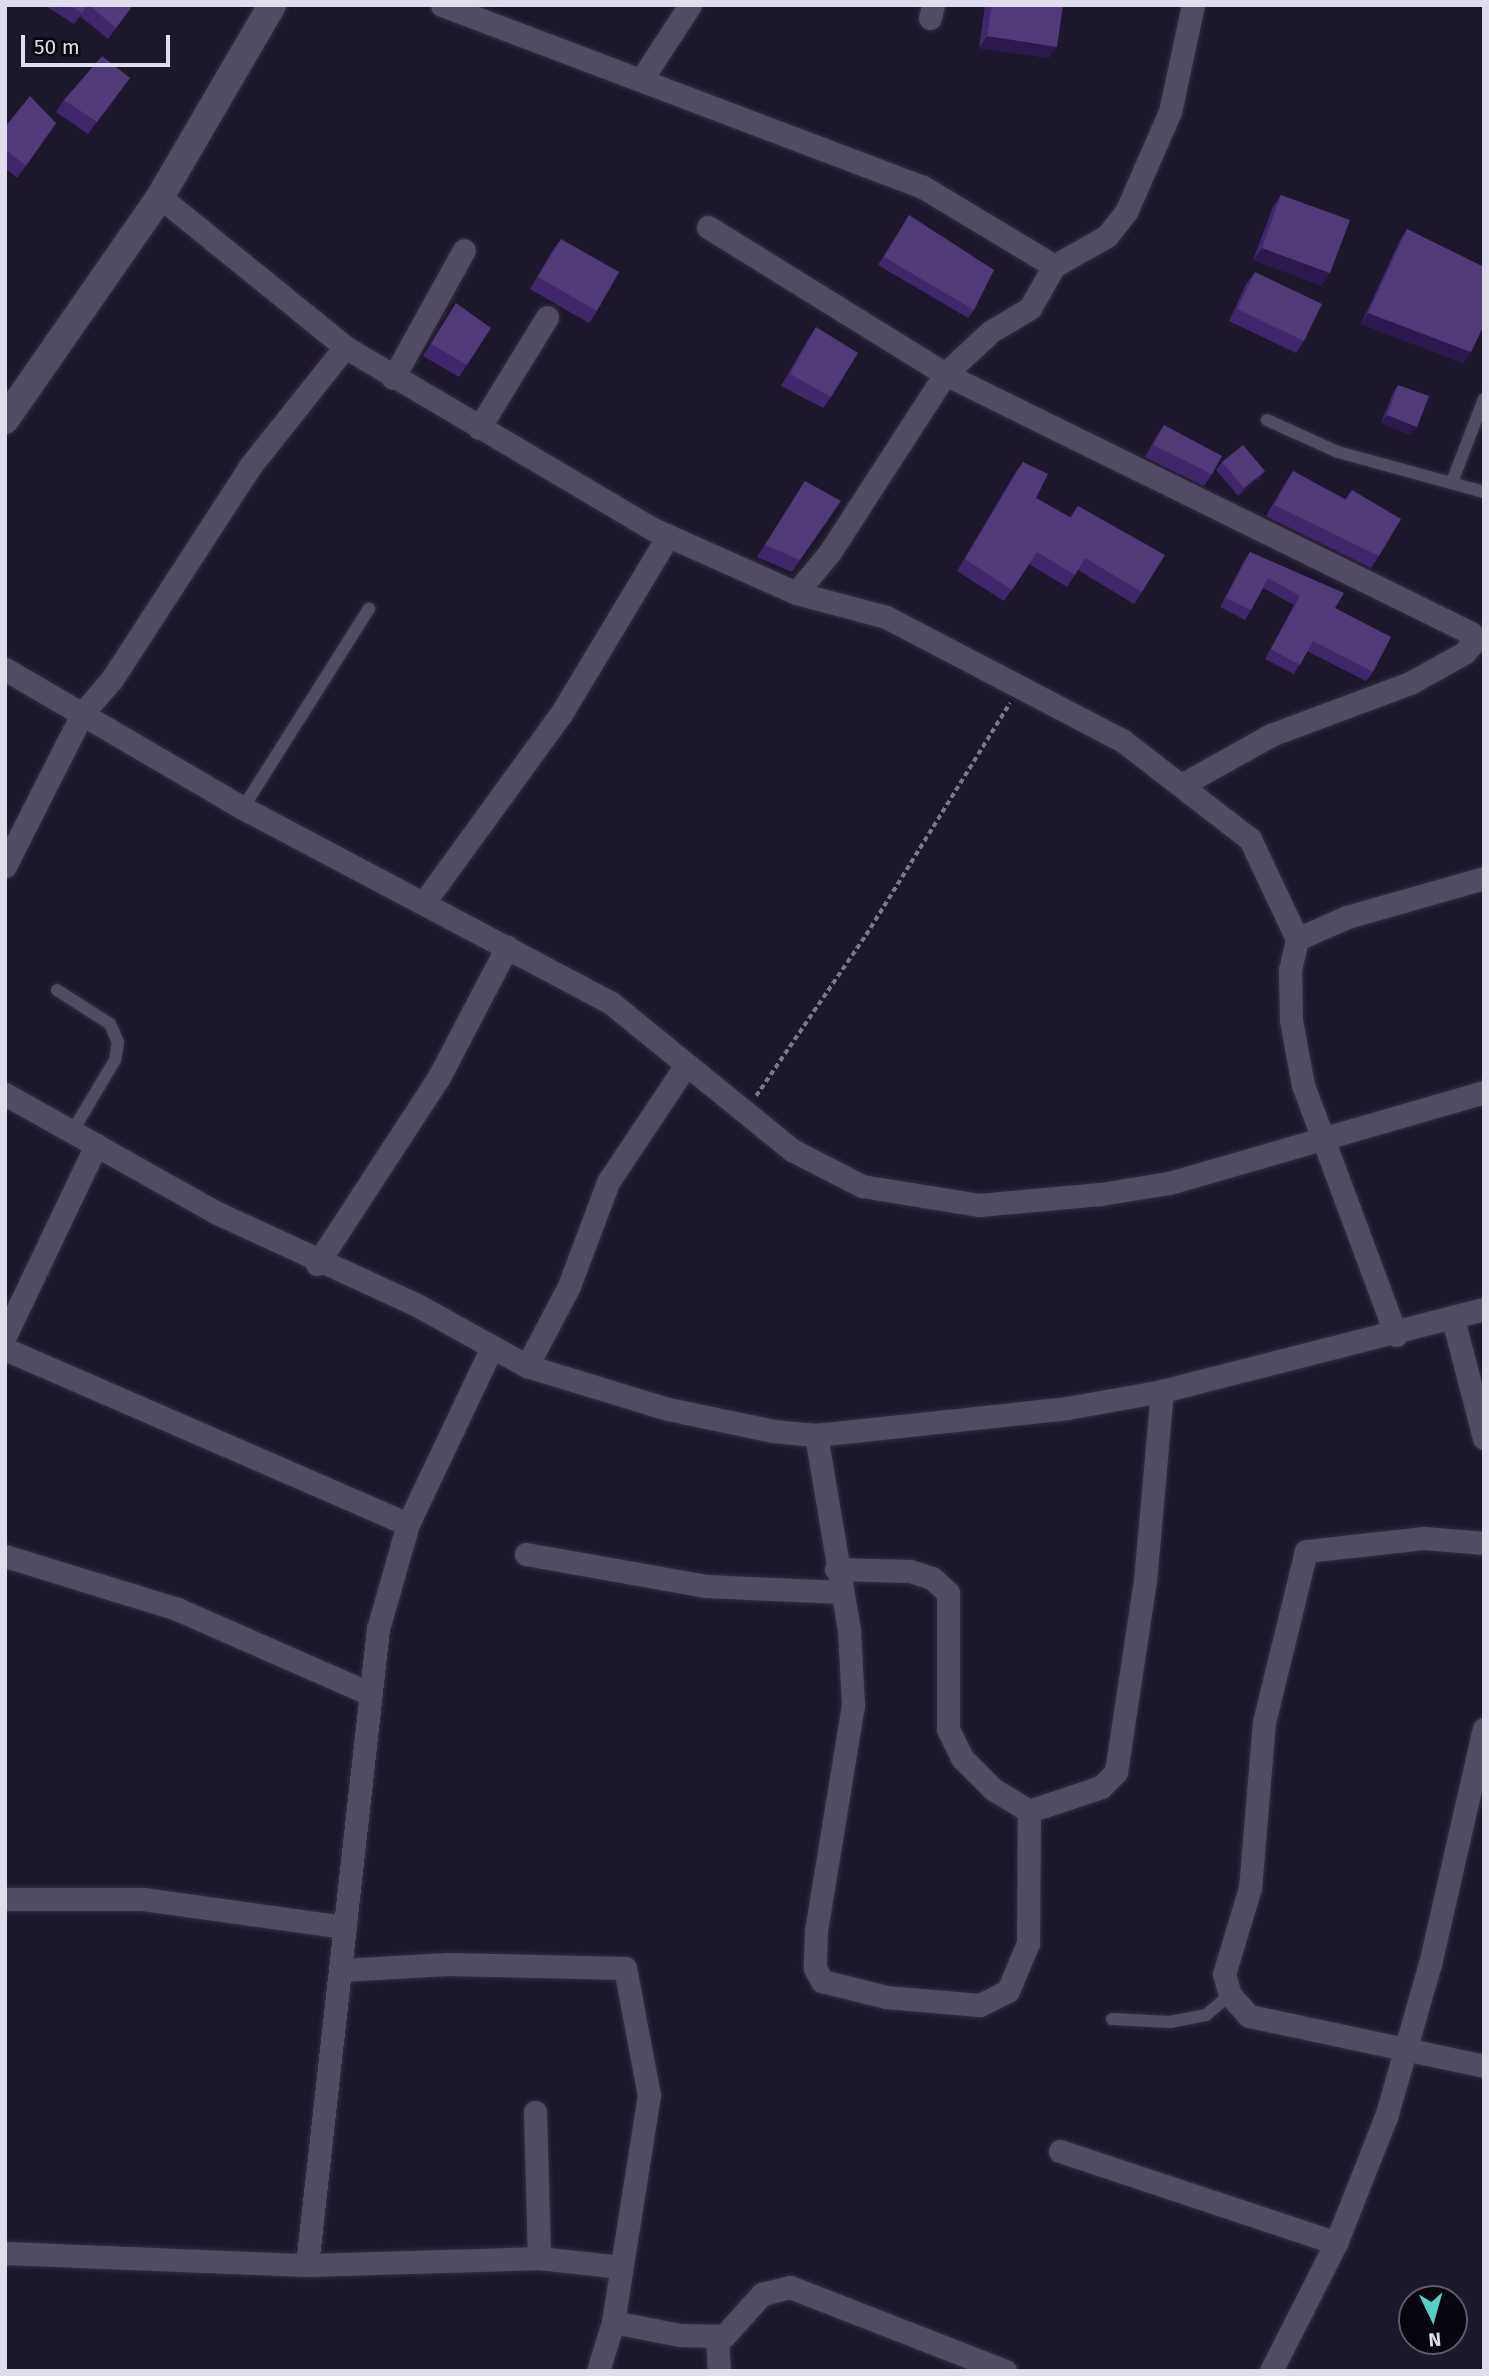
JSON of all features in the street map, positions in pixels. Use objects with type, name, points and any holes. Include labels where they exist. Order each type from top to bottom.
[{"type":"street","points":[[5,420],[160,197],[272,5]]},
{"type":"street","points":[[442,5],[643,77],[922,187],[1054,266]]},
{"type":"street","points":[[643,77],[690,5]]},
{"type":"street","points":[[796,593],[830,552],[945,374],[990,332],[1040,300],[1054,266],[1107,236],[1126,212],[1170,112],[1193,5]]},
{"type":"street","points":[[160,197],[345,347],[393,378],[668,536],[796,593],[886,617],[1018,689],[1123,741],[1250,839],[1297,939],[1291,1020],[1320,1135],[1396,1335]]},
{"type":"street","points":[[708,227],[945,374],[1471,633],[1472,644],[1464,653],[1410,683],[1270,735],[1182,784]]},
{"type":"street","points":[[393,378],[464,250]]},
{"type":"street","points":[[479,428],[547,317]]},
{"type":"street","points":[[5,866],[82,714],[112,680],[251,466],[345,347]]},
{"type":"street","points":[[425,901],[561,714],[668,536]]},
{"type":"street","points":[[5,669],[243,808],[425,901],[611,1003],[792,1150],[862,1186],[979,1205],[1169,1182],[1320,1135],[1484,1091]]},
{"type":"street","points":[[1297,939],[1347,916],[1484,878]]},
{"type":"street","points":[[317,1264],[439,1077],[506,947]]},
{"type":"street","points":[[527,1366],[569,1286],[608,1182],[686,1065]]},
{"type":"street","points":[[5,1094],[317,1264],[415,1304],[491,1349],[527,1366],[668,1409],[816,1435],[1162,1391],[1396,1335],[1484,1309]]},
{"type":"street","points":[[5,1336],[96,1145]]},
{"type":"street","points":[[1453,1319],[1484,1438]]},
{"type":"street","points":[[5,1349],[408,1524]]},
{"type":"street","points":[[307,2265],[341,1970],[368,1693],[378,1629],[408,1524],[491,1349]]},
{"type":"street","points":[[1030,1811],[1101,1787],[1116,1772],[1145,1581],[1162,1391]]},
{"type":"street","points":[[816,1435],[836,1569],[849,1630],[853,1705],[816,1931],[815,1968],[822,1981],[886,1997],[980,2005],[1007,1992],[1028,1943],[1030,1811]]},
{"type":"street","points":[[1484,1543],[1424,1538],[1307,1551],[1264,1722],[1250,1888],[1224,1974],[1230,1995],[1249,2015],[1407,2053],[1484,2066]]},
{"type":"street","points":[[526,1554],[705,1586],[840,1592]]},
{"type":"street","points":[[5,1556],[177,1609],[368,1693]]},
{"type":"street","points":[[836,1569],[910,1571],[932,1578],[948,1593],[948,1729],[962,1758],[993,1788],[1030,1811]]},
{"type":"street","points":[[1271,2371],[1336,2244],[1407,2053],[1484,1729]]},
{"type":"street","points":[[5,1899],[143,1899],[345,1927]]},
{"type":"street","points":[[341,1970],[448,1964],[625,1968],[649,2095],[613,2322],[598,2371]]},
{"type":"street","points":[[535,2112],[540,2258]]},
{"type":"street","points":[[1060,2151],[1336,2244]]},
{"type":"street","points":[[5,2253],[307,2265],[540,2258],[621,2267]]},
{"type":"street","points":[[613,2322],[717,2336],[737,2324],[762,2294],[790,2287],[1005,2371]]},
{"type":"street","points":[[717,2336],[719,2371]]},
{"type":"lane","points":[[1451,482],[1484,399]]},
{"type":"lane","points":[[1267,420],[1338,452],[1484,492]]},
{"type":"lane","points":[[243,808],[369,609]]},
{"type":"lane","points":[[57,990],[110,1024],[118,1042],[115,1060],[72,1132]]},
{"type":"lane","points":[[1112,2019],[1170,2022],[1206,2015],[1230,1995]]},
{"type":"path","points":[[745,1113],[866,935],[1018,689]]},
{"type":"building","points":[[69,5],[87,5],[82,13]]},
{"type":"building","points":[[89,5],[133,5],[116,28]]},
{"type":"building","points":[[992,5],[1063,5],[1057,47],[987,36]]},
{"type":"building","points":[[102,56],[130,78],[97,122],[64,100]]},
{"type":"building","points":[[30,96],[56,123],[26,166],[5,149],[5,127]]},
{"type":"building","points":[[1281,195],[1350,220],[1330,273],[1262,248]]},
{"type":"building","points":[[909,215],[994,270],[974,310],[884,257]]},
{"type":"building","points":[[1407,229],[1484,267],[1484,325],[1471,352],[1368,313]]},
{"type":"building","points":[[561,239],[619,272],[597,311],[538,277]]},
{"type":"building","points":[[1255,272],[1322,304],[1304,341],[1237,309]]},
{"type":"building","points":[[456,303],[491,328],[467,365],[431,344]]},
{"type":"building","points":[[816,327],[858,353],[831,397],[790,374]]},
{"type":"building","points":[[1398,385],[1429,396],[1417,427],[1387,415]]},
{"type":"building","points":[[1164,425],[1222,456],[1212,474],[1153,445]]},
{"type":"building","points":[[1243,445],[1265,471],[1244,488],[1222,462]]},
{"type":"building","points":[[1023,462],[1048,474],[1036,498],[1071,518],[1078,506],[1165,555],[1142,592],[1085,558],[1075,575],[1037,552],[1012,590],[965,559]]},
{"type":"building","points":[[1293,471],[1346,500],[1352,490],[1401,519],[1379,556],[1274,505]]},
{"type":"building","points":[[805,481],[841,501],[800,560],[765,545]]},
{"type":"building","points":[[1250,552],[1344,593],[1335,608],[1391,637],[1373,672],[1313,641],[1300,665],[1271,649],[1300,596],[1268,578],[1251,610],[1226,598]]}]
